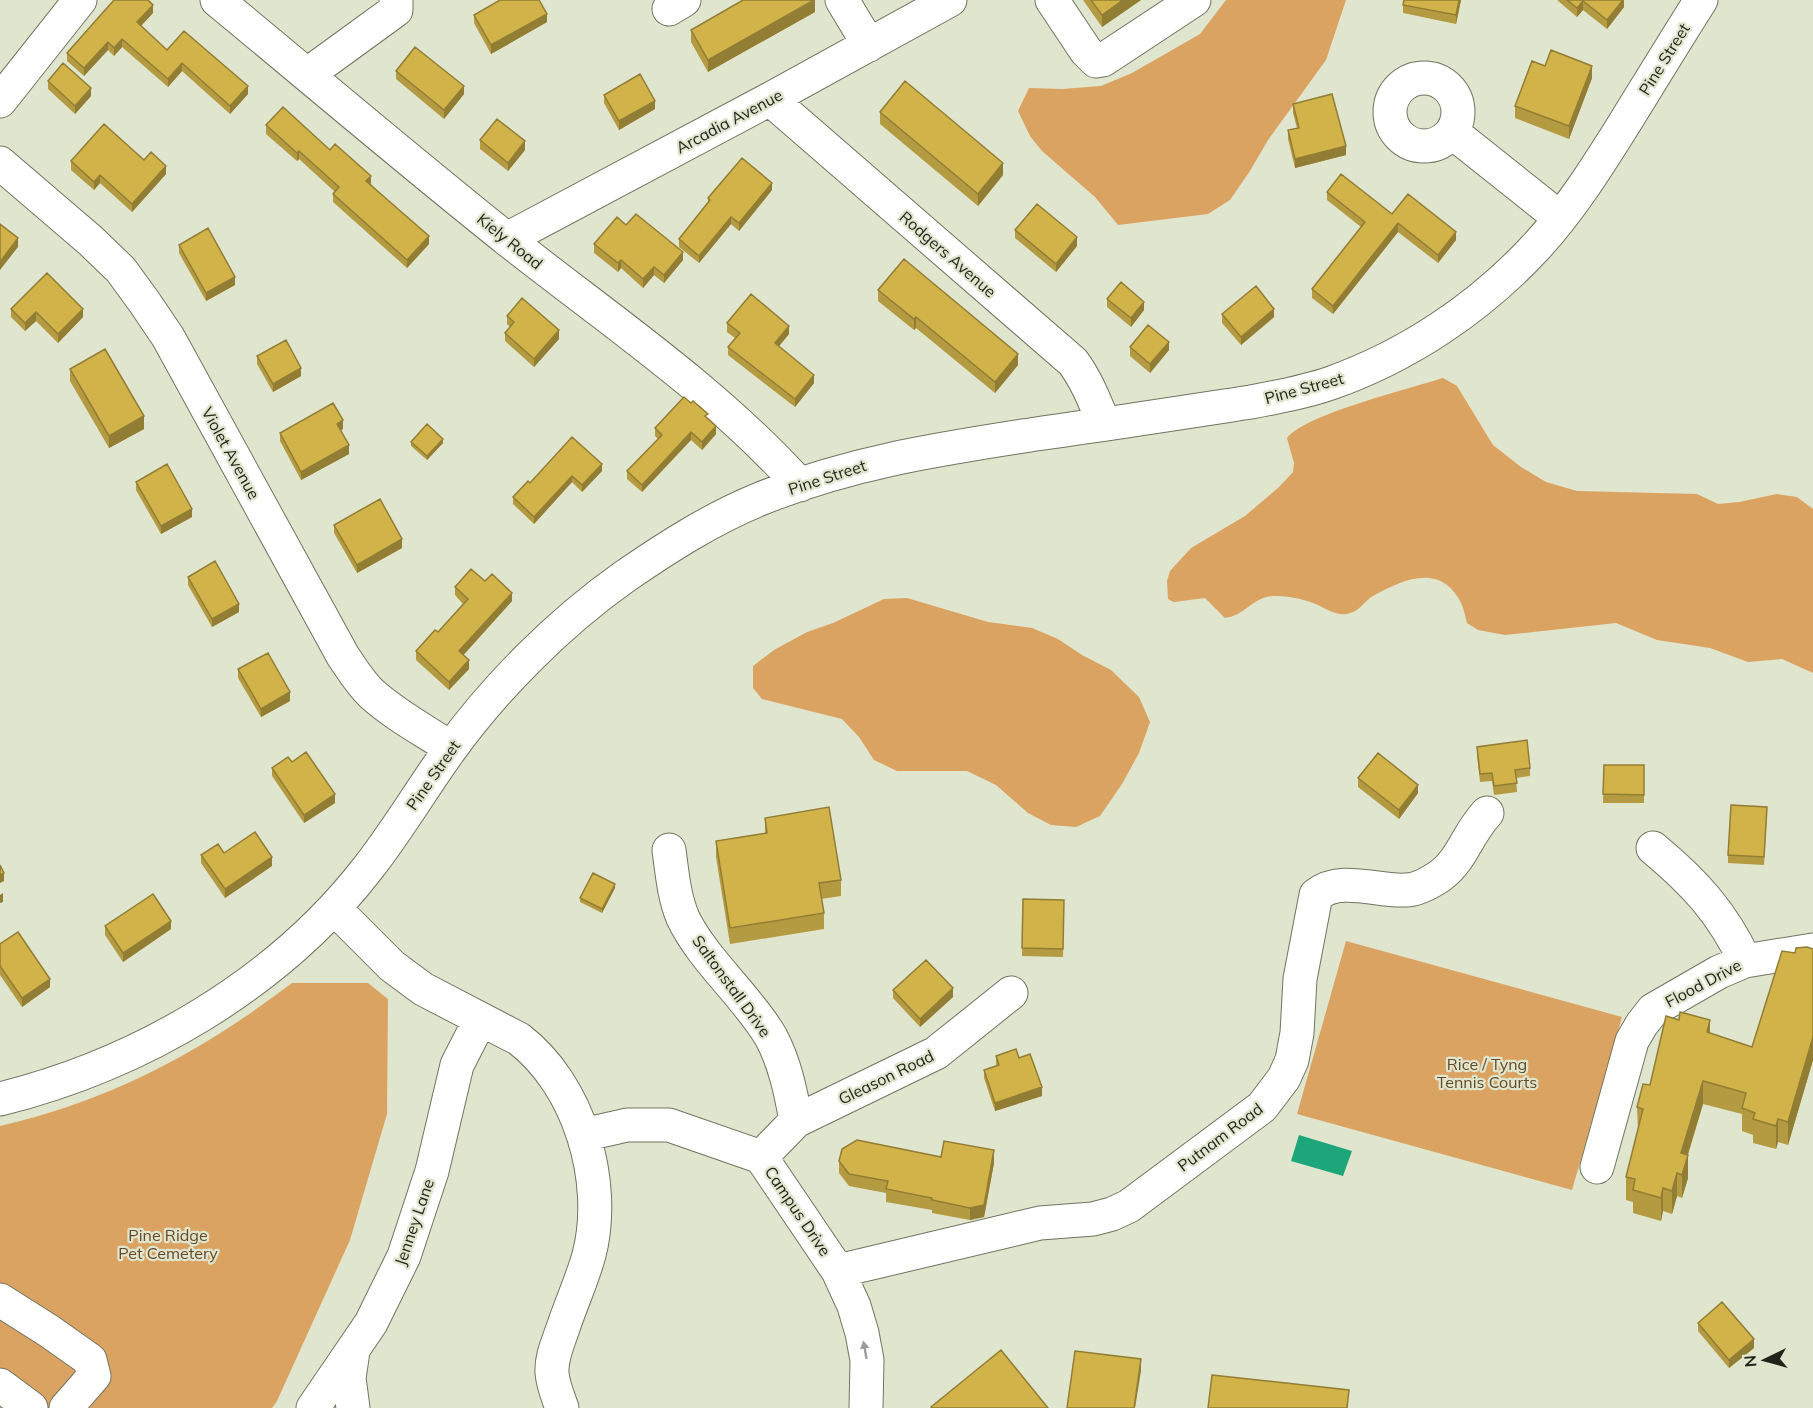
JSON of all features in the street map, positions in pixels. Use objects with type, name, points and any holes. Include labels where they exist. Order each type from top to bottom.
[{"type":"street","points":[[0,101],[80,0]]},
{"type":"street","name":"Kiely Road","points":[[217,0],[507,239],[707,395],[769,450],[800,485]]},
{"type":"street","points":[[842,0],[869,45]]},
{"type":"street","name":"Arcadia Avenue","points":[[507,239],[950,0]]},
{"type":"street","points":[[1052,0],[1086,51],[1096,60],[1103,60],[1194,0]]},
{"type":"street","name":"Pine Street","points":[[0,1099],[73,1077],[125,1056],[172,1032],[254,978],[296,944],[334,908],[383,848],[451,748],[478,714],[534,653],[621,579],[721,517],[800,485],[876,461],[1251,402],[1329,383],[1365,370],[1429,335],[1488,293],[1535,249],[1592,174],[1701,0]]},
{"type":"street","points":[[308,74],[402,3]]},
{"type":"street","name":"Rodgers Avenue","points":[[770,99],[1073,362],[1092,393],[1104,424]]},
{"type":"street","points":[[1452,132],[1560,218]]},
{"type":"street","name":"Violet Avenue","points":[[0,163],[92,241],[121,270],[168,337],[343,656],[356,675],[370,693],[451,748]]},
{"type":"street","name":"Putnam Road","points":[[838,1271],[1040,1223],[1093,1219],[1129,1206],[1262,1107],[1284,1078],[1292,1060],[1297,1033],[1300,979],[1316,895],[1325,887],[1337,885],[1408,891],[1422,886],[1440,876],[1457,861],[1476,824],[1487,813]]},
{"type":"street","points":[[1653,848],[1680,870],[1707,898],[1733,935],[1745,961]]},
{"type":"street","name":"Saltonstall Drive","points":[[669,850],[683,918],[696,939],[771,1038],[783,1067],[796,1121]]},
{"type":"street","points":[[334,908],[392,966],[409,979],[440,999],[519,1039],[542,1059],[561,1086],[577,1117],[584,1135],[592,1184],[592,1237],[589,1255],[554,1354],[552,1372],[555,1390],[562,1408]]},
{"type":"street","name":"Flood Drive","points":[[1597,1167],[1632,1041],[1653,1010],[1719,972],[1745,961],[1789,952],[1813,950]]},
{"type":"street","name":"Gleason Road","points":[[761,1157],[796,1121],[936,1053],[1011,993]]},
{"type":"street","name":"Jenney Lane","points":[[313,1408],[382,1302],[412,1235],[432,1171],[452,1082],[460,1058],[480,1020]]},
{"type":"street","name":"Campus Drive","points":[[584,1135],[627,1125],[669,1125],[761,1157],[838,1271],[854,1306],[867,1360],[866,1408]]},
{"type":"street","points":[[0,1300],[90,1360],[94,1376],[66,1408]]},
{"type":"street","points":[[353,1349],[349,1378],[353,1408]]},
{"type":"street","points":[[0,1385],[31,1408]]},
{"type":"green space","points":[[1226,0],[1346,0],[1326,60],[1268,140],[1230,200],[1208,214],[1118,225],[1095,197],[1042,151],[1030,136],[1018,111],[1029,88],[1062,89],[1101,86],[1132,73],[1200,34]]},
{"type":"green space","points":[[1443,378],[1457,386],[1493,445],[1521,467],[1546,482],[1577,491],[1697,494],[1718,504],[1777,494],[1797,497],[1813,509],[1813,673],[1782,659],[1748,662],[1710,648],[1657,640],[1616,623],[1505,635],[1478,630],[1467,623],[1461,604],[1452,589],[1432,578],[1408,580],[1396,584],[1373,596],[1359,609],[1347,614],[1334,612],[1300,599],[1277,596],[1262,599],[1239,614],[1225,618],[1205,598],[1174,602],[1168,599],[1167,581],[1170,571],[1191,548],[1245,516],[1293,472],[1294,463],[1287,438],[1298,429],[1336,411]]},
{"type":"green space","points":[[907,598],[988,622],[1032,628],[1058,639],[1111,670],[1139,697],[1150,722],[1139,753],[1122,784],[1100,816],[1076,827],[1051,825],[1028,813],[996,785],[967,771],[897,771],[874,760],[859,737],[842,719],[762,699],[753,688],[753,666],[774,650],[807,632],[833,623],[884,599]]},
{"type":"green space","name":"Rice / Tyng Tennis Courts","points":[[1346,941],[1622,1017],[1572,1190],[1297,1114]]},
{"type":"green space","name":"Pine Ridge Pet Cemetery","points":[[292,983],[368,983],[388,999],[387,1114],[350,1240],[277,1401],[272,1408],[0,1408],[0,1126],[80,1102],[154,1071],[224,1031]]},
{"type":"shaded area","points":[[1299,1135],[1352,1151],[1343,1176],[1291,1161]]},
{"type":"building","points":[[114,0],[148,0],[153,5],[137,22],[167,50],[184,31],[248,86],[230,106],[182,63],[168,79],[122,39],[114,48],[108,42],[84,68],[67,53]]},
{"type":"building","points":[[500,0],[539,0],[547,14],[491,45],[474,15]]},
{"type":"building","points":[[743,0],[814,0],[708,60],[691,30]]},
{"type":"building","points":[[1091,0],[1123,0],[1102,15]]},
{"type":"building","points":[[1404,0],[1459,0],[1456,15],[1403,5]]},
{"type":"building","points":[[1567,0],[1623,0],[1607,20],[1583,1],[1577,8]]},
{"type":"building","points":[[415,47],[464,86],[444,110],[396,71]]},
{"type":"building","points":[[1551,50],[1592,66],[1569,126],[1515,106],[1532,61],[1545,66]]},
{"type":"building","points":[[63,63],[91,88],[75,106],[48,81]]},
{"type":"building","points":[[640,74],[655,101],[619,121],[604,95]]},
{"type":"building","points":[[905,81],[1003,163],[978,194],[880,112]]},
{"type":"building","points":[[1332,94],[1346,146],[1295,159],[1288,130],[1299,128],[1293,104]]},
{"type":"building","points":[[283,107],[330,150],[335,144],[371,176],[366,181],[429,236],[407,260],[333,194],[339,187],[266,125]]},
{"type":"building","points":[[497,119],[525,141],[508,163],[480,140]]},
{"type":"building","points":[[104,124],[144,160],[151,152],[166,166],[132,204],[100,175],[94,182],[71,161]]},
{"type":"building","points":[[742,158],[772,183],[739,223],[731,217],[699,256],[679,239],[710,200],[708,198]]},
{"type":"building","points":[[1341,174],[1392,214],[1408,194],[1456,232],[1438,255],[1398,223],[1333,306],[1312,289],[1365,222],[1327,192]]},
{"type":"building","points":[[1037,204],[1077,237],[1056,264],[1015,230]]},
{"type":"building","points":[[636,214],[683,252],[664,275],[654,267],[643,279],[621,260],[618,263],[594,244],[617,217],[626,225]]},
{"type":"building","points":[[0,224],[18,238],[0,262]]},
{"type":"building","points":[[208,228],[235,277],[206,293],[179,245]]},
{"type":"building","points":[[904,259],[1018,354],[995,382],[916,317],[914,319],[878,290]]},
{"type":"building","points":[[47,273],[83,309],[58,334],[36,312],[25,323],[11,309]]},
{"type":"building","points":[[1121,282],[1144,302],[1131,318],[1107,299]]},
{"type":"building","points":[[1256,286],[1274,309],[1241,337],[1222,314]]},
{"type":"building","points":[[751,294],[789,326],[775,343],[814,375],[795,399],[728,347],[740,333],[727,323]]},
{"type":"building","points":[[522,298],[559,330],[534,359],[505,333],[514,322],[507,316]]},
{"type":"building","points":[[1148,325],[1169,342],[1150,364],[1130,347]]},
{"type":"building","points":[[286,340],[301,368],[273,384],[257,356]]},
{"type":"building","points":[[105,349],[144,416],[109,436],[70,369]]},
{"type":"building","points":[[684,397],[691,403],[693,401],[708,414],[705,416],[716,426],[702,442],[691,432],[642,485],[627,471],[662,435],[655,428]]},
{"type":"building","points":[[333,403],[343,420],[337,424],[349,445],[301,472],[280,433]]},
{"type":"building","points":[[427,424],[443,439],[427,456],[411,442]]},
{"type":"building","points":[[572,437],[602,464],[582,485],[572,476],[534,517],[513,497],[528,481],[530,483]]},
{"type":"building","points":[[167,464],[192,509],[161,526],[136,482]]},
{"type":"building","points":[[380,499],[402,539],[357,565],[334,525]]},
{"type":"building","points":[[215,561],[239,604],[212,619],[188,577]]},
{"type":"building","points":[[471,569],[485,581],[492,574],[512,593],[459,651],[469,660],[449,682],[416,651],[435,630],[438,632],[468,599],[455,587]]},
{"type":"building","points":[[268,653],[290,692],[261,709],[238,669]]},
{"type":"building","points":[[1527,740],[1530,768],[1515,770],[1517,783],[1494,786],[1492,773],[1480,774],[1477,747]]},
{"type":"building","points":[[306,752],[335,794],[304,815],[272,768],[288,757],[292,762]]},
{"type":"building","points":[[1378,753],[1418,785],[1399,810],[1358,778]]},
{"type":"building","points":[[1604,765],[1644,765],[1644,795],[1603,794]]},
{"type":"building","points":[[1731,805],[1767,807],[1764,857],[1728,855]]},
{"type":"building","points":[[829,807],[841,880],[819,883],[824,913],[730,928],[716,841],[767,833],[765,818]]},
{"type":"building","points":[[255,832],[272,857],[225,889],[201,855],[218,844],[224,853]]},
{"type":"building","points":[[593,873],[615,884],[602,909],[580,898]]},
{"type":"building","points":[[153,894],[171,921],[123,953],[105,926]]},
{"type":"building","points":[[1023,899],[1064,900],[1063,949],[1022,948]]},
{"type":"building","points":[[18,932],[50,979],[22,998],[0,966],[0,944]]},
{"type":"building","points":[[1796,948],[1813,949],[1813,1037],[1788,1122],[1778,1119],[1776,1126],[1753,1119],[1755,1113],[1742,1108],[1746,1093],[1703,1081],[1681,1153],[1688,1155],[1682,1175],[1677,1173],[1672,1191],[1663,1188],[1661,1198],[1633,1190],[1635,1179],[1626,1177],[1643,1109],[1637,1107],[1643,1084],[1650,1085],[1666,1016],[1679,1020],[1680,1012],[1710,1020],[1707,1032],[1752,1047],[1782,951],[1795,953]]},
{"type":"building","points":[[926,960],[953,988],[920,1019],[893,990]]},
{"type":"building","points":[[1016,1049],[1019,1058],[1030,1054],[1042,1087],[995,1103],[984,1070],[999,1065],[996,1056]]},
{"type":"building","points":[[857,1140],[941,1157],[944,1141],[994,1150],[984,1205],[970,1208],[932,1200],[932,1198],[886,1189],[888,1181],[849,1174],[839,1161],[842,1149]]},
{"type":"building","points":[[1722,1302],[1754,1339],[1729,1360],[1698,1323]]},
{"type":"building","points":[[1001,1350],[1048,1408],[931,1407]]},
{"type":"building","points":[[1075,1351],[1141,1359],[1134,1408],[1067,1408]]},
{"type":"building","points":[[1212,1375],[1349,1390],[1347,1408],[1208,1408]]}]
